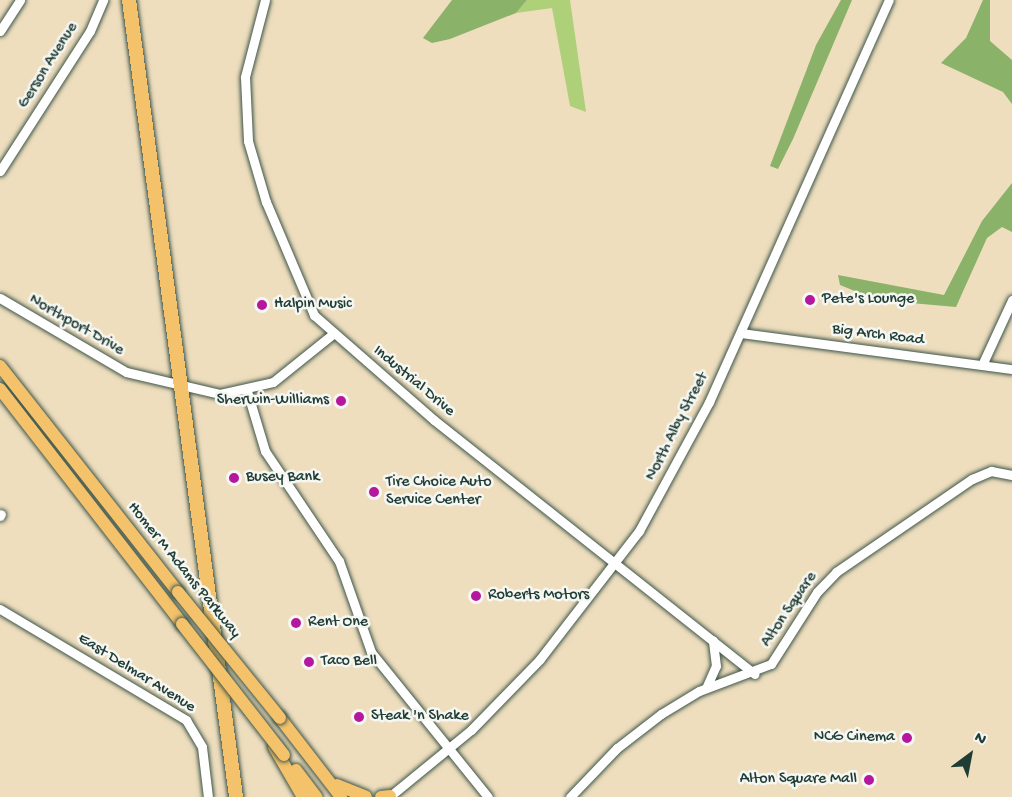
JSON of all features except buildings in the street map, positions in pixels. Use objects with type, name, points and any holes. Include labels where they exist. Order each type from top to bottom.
[{"type":"highway","points":[[129,0],[236,797]]},
{"type":"main road","name":"Homer M Adams Parkway","points":[[0,366],[341,797]]},
{"type":"main road","name":"Homer M Adams Parkway","points":[[0,389],[316,797]]},
{"type":"main road","points":[[263,728],[303,797]]},
{"type":"main road","points":[[327,778],[366,797]]},
{"type":"street","points":[[0,31],[20,0]]},
{"type":"street","name":"Industrial Drive","points":[[265,0],[245,77],[251,158],[309,308],[333,334],[434,420],[755,674]]},
{"type":"street","name":"North Alby Street","points":[[387,797],[447,748],[540,659],[617,563],[687,448],[890,0]]},
{"type":"street","name":"Gerson Avenue","points":[[0,171],[102,3]]},
{"type":"street","name":"Northport Drive","points":[[0,298],[110,365],[181,388],[247,391],[284,375],[333,334]]},
{"type":"street","points":[[982,365],[1012,300]]},
{"type":"street","name":"Big Arch Road","points":[[741,333],[1012,369]]},
{"type":"street","points":[[247,391],[265,451],[339,561],[364,640],[447,748],[488,797]]},
{"type":"street","name":"Alton Square","points":[[570,797],[625,741],[706,688],[755,674],[777,658],[817,591],[836,572],[972,479],[991,471],[1012,475]]},
{"type":"street","name":"East Delmar Avenue","points":[[0,609],[186,720],[202,747],[208,797]]},
{"type":"street","points":[[706,688],[716,666],[713,640]]},
{"type":"green space","points":[[452,0],[527,0],[516,13],[450,39],[432,43],[423,38]]},
{"type":"green space","points":[[527,0],[570,0],[586,112],[570,106],[552,8],[516,13]]},
{"type":"green space","points":[[841,0],[852,0],[793,139],[778,169],[770,166],[816,45]]},
{"type":"green space","points":[[983,0],[990,0],[990,41],[1012,60],[1012,104],[1003,92],[941,63],[966,38]]},
{"type":"green space","points":[[1012,183],[1012,232],[1002,227],[987,238],[956,307],[877,300],[840,285],[838,275],[944,295],[982,221]]},
{"type":"place","name":"Pete's Lounge","points":[[810,300]]},
{"type":"place","name":"Halpin Music","points":[[262,305]]},
{"type":"place","name":"Sherwin-Williams","points":[[341,401]]},
{"type":"place","name":"Busey Bank","points":[[234,478]]},
{"type":"place","name":"Tire Choice Auto Service Center","points":[[374,492]]},
{"type":"place","name":"Roberts Motors","points":[[476,596]]},
{"type":"place","name":"Rent One","points":[[296,623]]},
{"type":"place","name":"Taco Bell","points":[[309,662]]},
{"type":"place","name":"Steak 'n Shake","points":[[359,717]]},
{"type":"place","name":"NCG Cinema","points":[[907,738]]},
{"type":"place","name":"Alton Square Mall","points":[[869,780]]}]
